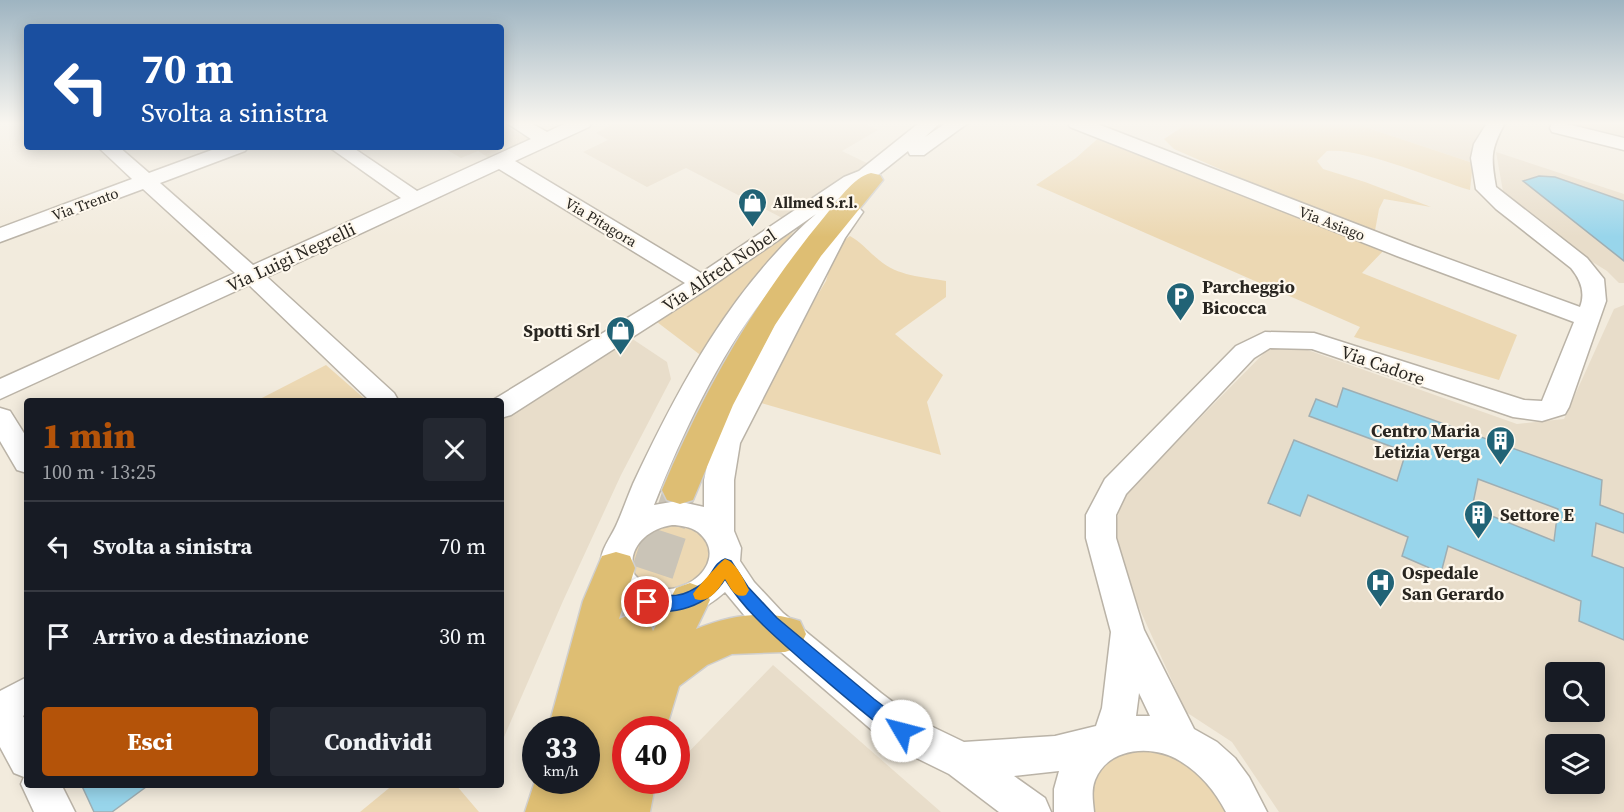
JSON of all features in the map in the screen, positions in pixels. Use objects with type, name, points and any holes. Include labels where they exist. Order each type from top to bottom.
[{"type":"main road","points":[[801,261],[868,178]]},
{"type":"main road","points":[[680,489],[717,399],[753,334],[815,237],[836,209]]},
{"type":"main road","points":[[573,716],[603,601],[622,550]]},
{"type":"main road","points":[[648,716],[674,630],[695,597]]},
{"type":"main road","points":[[661,674],[692,649],[711,640],[778,628]]},
{"type":"main road","points":[[590,812],[633,632]]},
{"type":"main road","points":[[549,812],[554,794]]},
{"type":"main road","points":[[626,812],[630,794]]},
{"type":"street","points":[[123,161],[251,275],[383,398]]},
{"type":"street","name":"Via Trento","points":[[0,235],[201,161]]},
{"type":"street","points":[[360,161],[416,199]]},
{"type":"street","name":"Via Luigi Negrelli","points":[[0,390],[500,161]]},
{"type":"street","name":"Via Pitagora","points":[[500,161],[701,283]]},
{"type":"street","name":"Via Alfred Nobel","points":[[868,178],[883,161]]},
{"type":"street","name":"Via Alfred Nobel","points":[[504,406],[701,283],[851,181],[868,178],[892,161]]},
{"type":"street","name":"Via Asiago","points":[[1174,161],[1405,251],[1588,318]]},
{"type":"street","name":"Via Cadore","points":[[1181,742],[1128,632],[1101,538],[1101,515],[1114,487],[1245,352],[1265,340],[1314,341],[1523,410],[1542,411],[1555,407],[1594,301],[1592,279],[1579,263],[1493,197],[1484,183],[1481,161]]},
{"type":"street","points":[[868,178],[866,192],[834,238],[726,443],[720,480],[719,531],[726,547],[725,566],[711,586],[695,597],[675,604],[647,602],[626,589],[619,579],[622,550],[639,503],[681,414],[734,319],[777,261],[868,178]]},
{"type":"street","points":[[0,418],[24,457]]},
{"type":"street","points":[[622,550],[651,518],[676,513],[701,517],[719,531]]},
{"type":"street","points":[[725,566],[742,592],[778,628],[868,705],[902,731],[962,761],[1030,812]]},
{"type":"street","points":[[695,597],[743,609],[778,628]]},
{"type":"street","name":"Via Cadore","points":[[1074,812],[1073,790],[1082,762],[1106,740],[1120,708],[1128,632]]},
{"type":"street","points":[[24,696],[0,710],[24,754]]},
{"type":"street","points":[[962,761],[1055,754],[1145,732],[1181,742],[1204,755],[1224,773],[1239,794],[1247,812]]},
{"type":"street","points":[[42,788],[55,812]]},
{"type":"shaded area","points":[[599,161],[862,161],[871,165],[786,220],[686,168],[647,187]]},
{"type":"shaded area","points":[[1072,161],[1172,161],[1385,249],[1362,273],[1517,335],[1499,380],[1354,337],[1360,327],[1036,185]]},
{"type":"shaded area","points":[[1201,161],[1317,161],[1323,169],[1431,207],[1384,199],[1379,209],[1374,236]]},
{"type":"shaded area","points":[[1383,161],[1467,161],[1473,163],[1470,190]]},
{"type":"shaded area","points":[[1498,161],[1523,161],[1624,194],[1624,283],[1619,283],[1607,271],[1557,240],[1504,197]]},
{"type":"shaded area","points":[[793,232],[703,357],[657,322]]},
{"type":"shaded area","points":[[850,236],[879,260],[894,269],[911,275],[946,281],[946,297],[895,334],[943,375],[927,402],[941,455],[761,403],[788,344],[826,281],[836,246]]},
{"type":"shaded area","name":"Ospedale San Gerardo","points":[[1624,305],[1624,812],[1279,812],[1232,742],[1186,712],[1110,543],[1124,495],[1268,349],[1302,348],[1517,424],[1564,419],[1614,309]]},
{"type":"shaded area","points":[[631,338],[667,362],[671,379],[621,475],[504,737],[504,416]]},
{"type":"shaded area","points":[[326,365],[364,398],[262,398]]},
{"type":"shaded area","points":[[673,525],[684,526],[703,536],[708,556],[703,571],[690,582],[674,588],[656,589],[642,583],[632,570],[632,550],[634,544],[643,536],[654,530]]},
{"type":"shaded area","points":[[773,665],[941,812],[649,812],[653,794],[690,794],[690,751]]},
{"type":"shaded area","points":[[1135,747],[1187,758],[1235,812],[1086,812],[1098,770],[1111,757]]},
{"type":"shaded area","points":[[389,788],[459,788],[479,812],[360,812]]},
{"type":"building","points":[[1539,176],[1555,177],[1624,201],[1624,261],[1523,181]]},
{"type":"building","name":"Settore E","points":[[1343,388],[1602,480],[1600,505],[1624,514],[1624,533],[1596,523],[1592,556],[1624,568],[1624,640],[1579,621],[1581,601],[1448,546],[1441,573],[1402,556],[1408,537],[1308,495],[1300,516],[1268,503],[1294,440],[1397,481],[1406,452],[1309,416],[1316,399],[1337,407]],"holes":[[[1478,479],[1558,509],[1554,541],[1472,508]]]},
{"type":"building","points":[[83,788],[145,788],[112,812],[94,812]]},
{"type":"tunnel","points":[[669,524],[680,490]]},
{"type":"tunnel","points":[[633,632],[669,522]]},
{"type":"slow traffic","points":[[701,594],[720,576],[725,566],[741,590]]},
{"type":"place","name":"Allmed S.r.l.","points":[[752,228]]},
{"type":"place","name":"Parcheggio Bicocca","points":[[1181,322]]},
{"type":"place","name":"Spotti Srl","points":[[621,356]]},
{"type":"place","name":"Centro Maria Letizia Verga","points":[[1501,466]]},
{"type":"place","name":"Settore E","points":[[1479,540]]},
{"type":"place","name":"Ospedale San Gerardo","points":[[1381,608]]},
{"type":"route","points":[[647,602],[675,604],[690,600],[711,586],[725,566],[742,592],[771,623],[902,731]]}]
